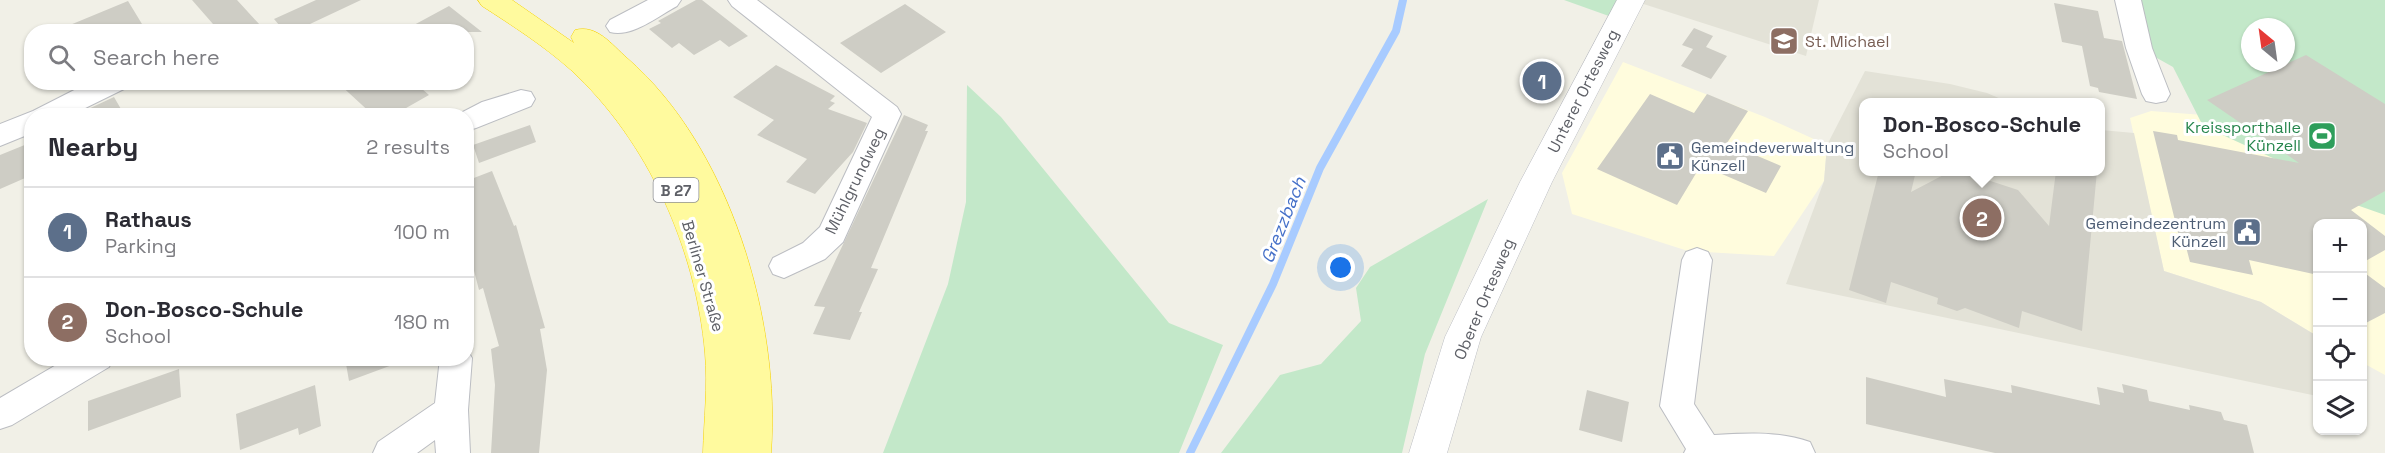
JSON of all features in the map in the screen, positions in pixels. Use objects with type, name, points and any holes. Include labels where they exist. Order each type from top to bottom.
[{"type":"highway","name":"Berliner Straße","points":[[492,0],[536,27],[579,59],[619,100],[649,139],[678,193],[699,248],[722,341],[722,453]]},
{"type":"highway","name":"Berliner Straße","points":[[530,0],[583,35],[631,79],[666,122],[696,171],[724,234],[747,335],[752,405],[752,453]]},
{"type":"main road","name":"Unterer Ortesweg","points":[[1536,182],[1631,0]]},
{"type":"main road","name":"Oberer Ortesweg","points":[[1428,453],[1463,337],[1536,182]]},
{"type":"street","points":[[619,26],[668,0]]},
{"type":"street","name":"Mühlgrundweg","points":[[741,0],[887,114],[832,234],[814,251],[784,266]]},
{"type":"street","points":[[2128,0],[2139,48],[2156,94]]},
{"type":"street","points":[[60,108],[98,90]]},
{"type":"street","points":[[474,118],[521,99]]},
{"type":"street","points":[[0,136],[24,125]]},
{"type":"street","points":[[1697,260],[1677,406],[1703,452],[1764,447],[1798,453]]},
{"type":"street","points":[[0,415],[83,366]]},
{"type":"street","points":[[453,453],[451,410],[455,366]]},
{"type":"street","points":[[390,453],[451,410]]},
{"type":"shaded area","name":"St. Michael","points":[[1631,0],[1819,0],[1806,56]]},
{"type":"shaded area","points":[[1623,62],[1765,117],[1827,145],[1824,181],[1774,256],[1688,251],[1572,214],[1562,173]]},
{"type":"shaded area","points":[[1865,71],[1950,84],[1999,98],[1859,98],[1859,176],[2105,176],[2105,130],[2134,133],[2164,271],[2261,302],[2313,334],[2313,395],[1786,284],[1824,181],[1827,145]]},
{"type":"shaded area","points":[[2151,111],[2203,115],[2385,215],[2385,375],[2367,365],[2367,219],[2313,219],[2313,334],[2261,302],[2164,271],[2130,118]]},
{"type":"green space","points":[[1564,0],[1631,0],[1620,20]]},
{"type":"green space","points":[[2127,0],[2385,0],[2385,215],[2348,202],[2301,171],[2203,126],[2173,67],[2139,48]]},
{"type":"green space","points":[[967,85],[1001,117],[1169,323],[1223,345],[1179,453],[883,453],[948,284],[966,202]]},
{"type":"green space","points":[[1488,199],[1425,354],[1402,453],[1221,453],[1280,375],[1321,364],[1361,321],[1356,288],[1370,267]]},
{"type":"building","points":[[192,0],[237,0],[259,24],[213,24]]},
{"type":"building","points":[[316,0],[361,0],[310,24],[278,24],[274,19]]},
{"type":"building","points":[[696,0],[702,0],[748,36],[729,47],[720,40],[694,55],[679,43],[672,48],[649,29],[661,23],[658,21]]},
{"type":"building","points":[[128,1],[142,24],[72,24]]},
{"type":"building","points":[[2054,3],[2098,11],[2104,38],[2122,41],[2137,99],[2099,92],[2098,88],[2090,86],[2082,46],[2062,42]]},
{"type":"building","points":[[905,4],[946,32],[881,73],[840,43]]},
{"type":"building","points":[[449,6],[472,24],[416,24]]},
{"type":"building","points":[[474,26],[482,32],[474,32]]},
{"type":"building","points":[[1694,28],[1713,36],[1706,47],[1727,56],[1711,79],[1681,66],[1693,49],[1682,45]]},
{"type":"building","points":[[2306,55],[2385,104],[2385,191],[2351,210],[2363,219],[2313,219],[2313,274],[2249,260],[2253,275],[2190,262],[2185,243],[2180,241],[2153,131],[2177,135],[2178,140],[2299,163],[2207,100],[2269,72],[2295,72],[2295,60]]},
{"type":"building","points":[[776,65],[835,96],[830,101],[835,103],[828,109],[867,123],[853,152],[815,194],[786,182],[807,159],[757,135],[774,120],[733,97]]},
{"type":"building","points":[[346,90],[423,90],[429,95],[406,108],[365,108]]},
{"type":"building","name":"Gemeindeverwaltung Künzell","points":[[1650,94],[1694,113],[1707,94],[1748,111],[1727,143],[1781,166],[1766,193],[1701,165],[1677,205],[1597,169]]},
{"type":"building","points":[[114,97],[120,108],[90,108]]},
{"type":"building","points":[[904,115],[928,125],[925,131],[928,131],[871,268],[878,269],[859,312],[862,312],[850,340],[813,334],[825,307],[814,306]]},
{"type":"building","points":[[530,125],[536,142],[479,163],[474,145]]},
{"type":"building","points":[[24,145],[24,178],[0,189],[0,155]]},
{"type":"building","points":[[492,171],[514,226],[516,225],[545,328],[540,329],[547,370],[539,453],[491,453],[495,385],[491,349],[499,346],[483,288],[479,290],[474,271],[474,178]]},
{"type":"building","points":[[1878,176],[1915,176],[1911,192],[1941,176],[1975,176],[2018,190],[2049,226],[2055,176],[2097,176],[2082,331],[2022,311],[2019,328],[1965,308],[1957,311],[1937,304],[1938,298],[1891,282],[1886,303],[1849,290]]},
{"type":"building","points":[[2367,222],[2385,236],[2385,250],[2367,260]]},
{"type":"building","points":[[2367,275],[2385,288],[2385,313],[2367,322]]},
{"type":"building","points":[[346,366],[390,366],[349,381]]},
{"type":"building","points":[[179,369],[181,397],[88,431],[88,401]]},
{"type":"building","points":[[1866,377],[1946,397],[1944,379],[2012,393],[2011,385],[2100,405],[2097,387],[2124,393],[2122,384],[2147,390],[2149,401],[2190,410],[2189,405],[2221,412],[2224,420],[2247,425],[2254,453],[1995,453],[1866,424]]},
{"type":"building","points":[[315,385],[321,426],[299,435],[298,428],[240,450],[236,414]]},
{"type":"building","points":[[1587,390],[1629,402],[1622,442],[1579,430]]},
{"type":"waterway","name":"Grezzbach","points":[[1190,453],[1273,284],[1320,168],[1396,31],[1403,0]]},
{"type":"place","name":"St. Michael","points":[[1784,41]]},
{"type":"place","name":"Rathaus","points":[[1542,81]]},
{"type":"place","name":"Kreissporthalle Künzell","points":[[2322,136]]},
{"type":"place","name":"Gemeindeverwaltung Künzell","points":[[1670,156]]},
{"type":"place","name":"Don-Bosco-Schule","points":[[1982,218]]},
{"type":"place","name":"Gemeindezentrum Künzell","points":[[2247,232]]}]
